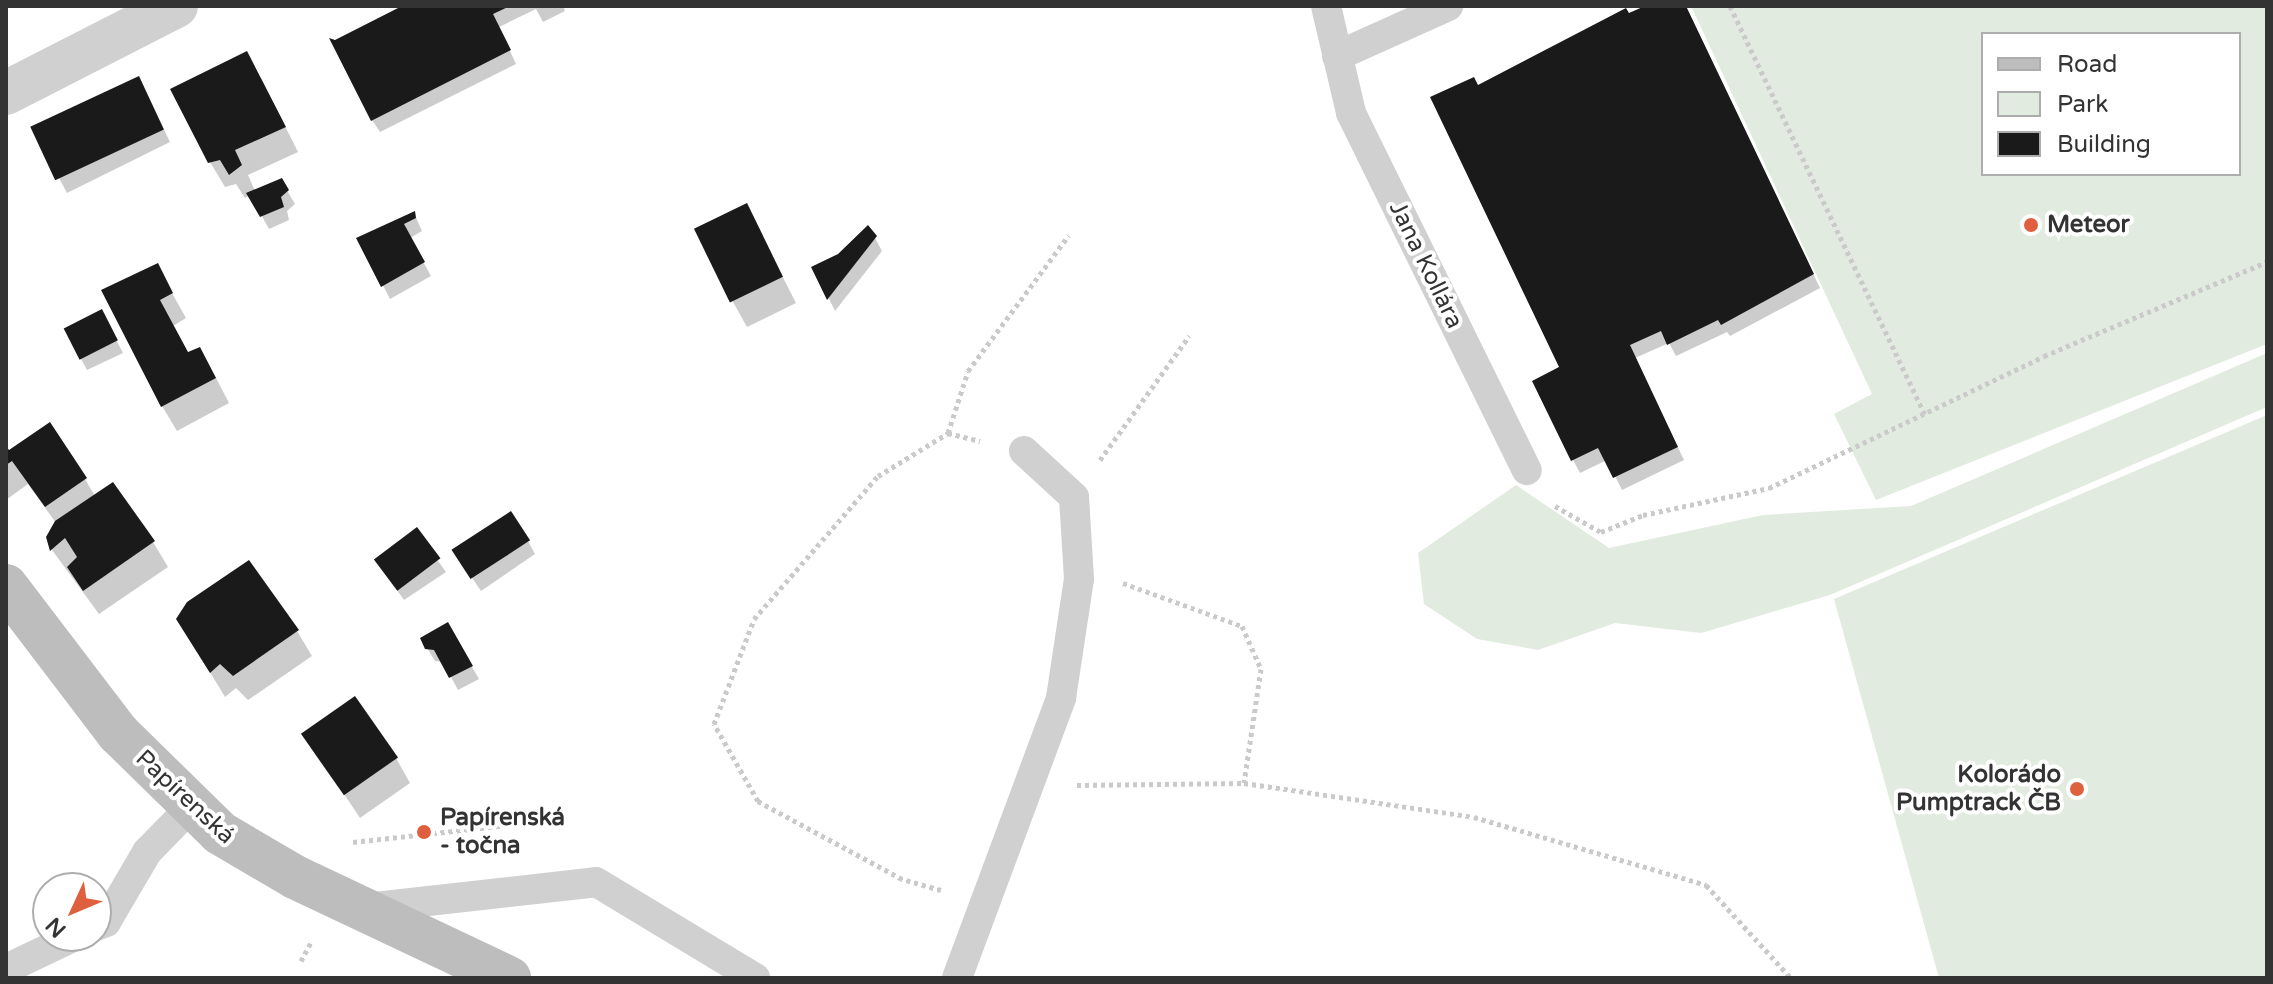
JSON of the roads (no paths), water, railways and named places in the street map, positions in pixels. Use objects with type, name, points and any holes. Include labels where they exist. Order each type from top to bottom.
[{"type":"street","points":[[6,93],[176,6]]},
{"type":"street","name":"Papírenská","points":[[6,586],[118,733],[190,808],[250,854],[509,978]]},
{"type":"lane","name":"Jana Kollára","points":[[1326,6],[1351,113],[1527,470]]},
{"type":"lane","points":[[1337,56],[1448,6]]},
{"type":"lane","points":[[957,978],[1061,698],[1079,579],[1074,497],[1024,451]]},
{"type":"lane","points":[[112,912],[147,852],[190,808]]},
{"type":"lane","points":[[366,908],[596,882],[755,978]]},
{"type":"lane","points":[[6,969],[42,952]]},
{"type":"place","name":"Meteor","points":[[2031,225]]},
{"type":"place","name":"Kolorádo Pumptrack ČB","points":[[2077,789]]},
{"type":"place","name":"Papírenská - točna","points":[[424,832]]}]
